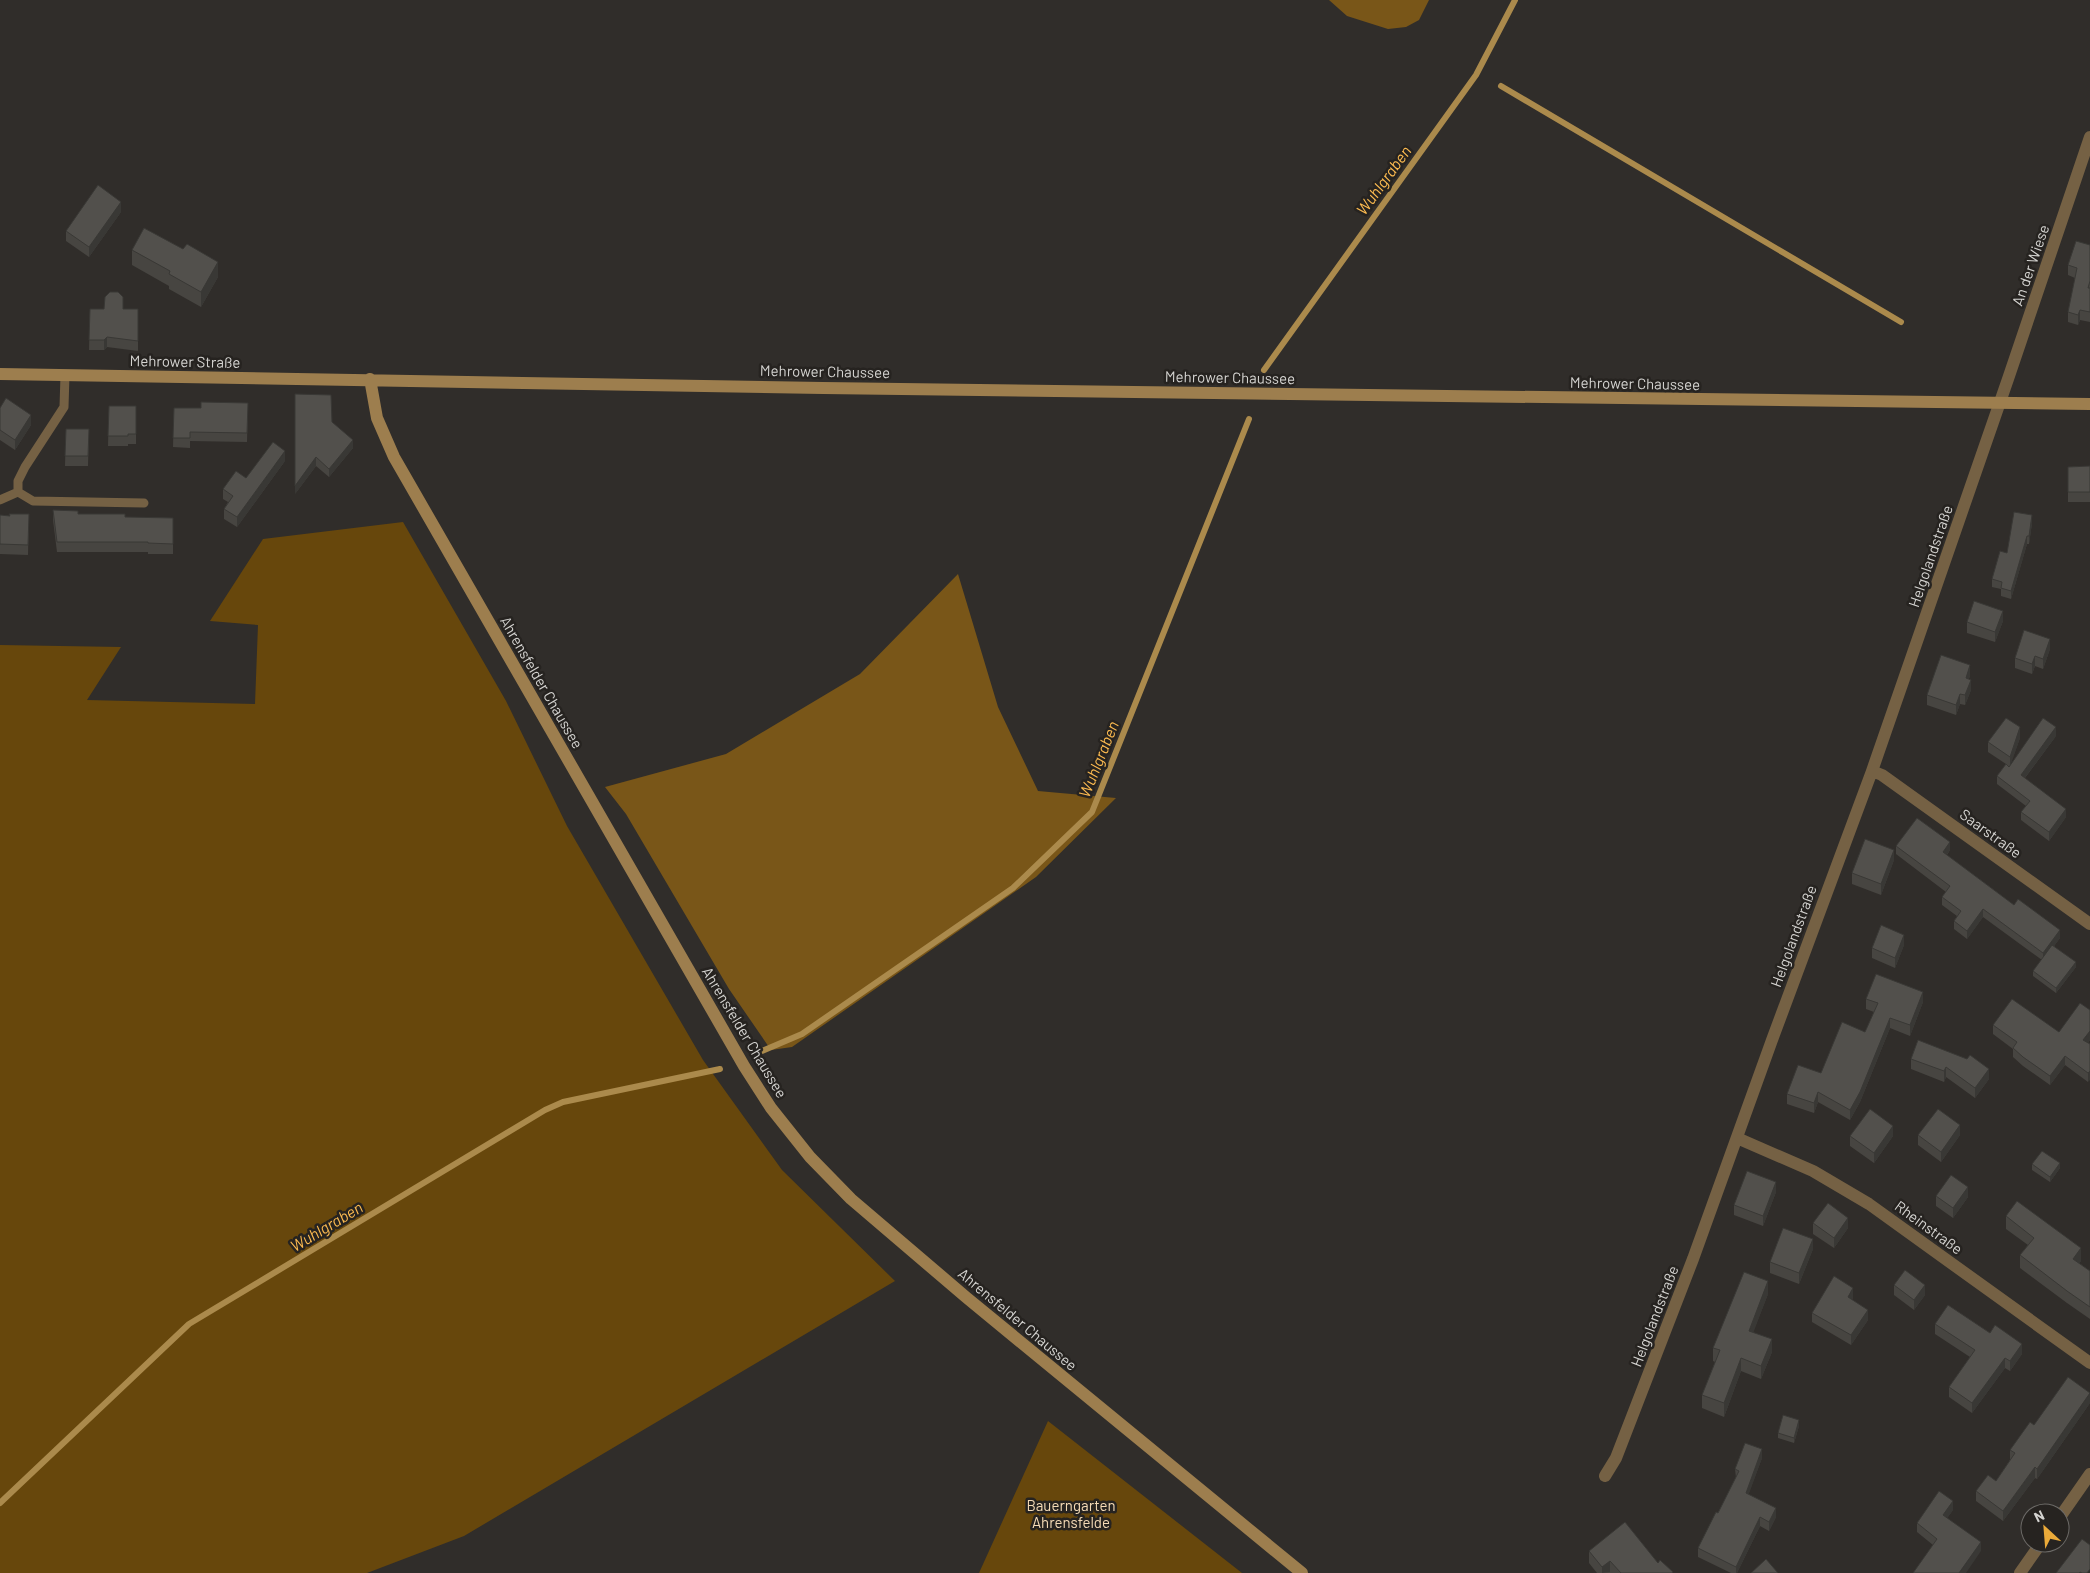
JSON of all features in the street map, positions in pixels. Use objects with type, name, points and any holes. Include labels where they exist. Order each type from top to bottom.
[{"type":"main road","name":"Mehrower Straße","points":[[0,374],[370,379]]},
{"type":"main road","name":"Mehrower Chaussee","points":[[370,379],[783,387],[2090,404]]},
{"type":"main road","name":"Ahrensfelder Chaussee","points":[[370,379],[377,418],[394,457],[744,1066],[772,1108],[810,1157],[855,1202],[967,1298],[1302,1573]]},
{"type":"street","name":"An der Wiese","points":[[2000,404],[2090,137]]},
{"type":"street","name":"Helgolandstraße","points":[[1605,1476],[1616,1458],[1629,1425],[1738,1138],[1772,1040],[1872,771],[2000,404]]},
{"type":"street","name":"Saarstraße","points":[[1872,771],[1882,775],[2090,924]]},
{"type":"street","name":"Rheinstraße","points":[[1738,1138],[1813,1171],[1869,1204],[2090,1363]]},
{"type":"street","points":[[2069,1503],[2090,1474]]},
{"type":"street","points":[[2020,1573],[2034,1553]]},
{"type":"lane","points":[[18,492],[18,481],[25,466],[64,408],[65,375]]},
{"type":"lane","points":[[0,500],[18,492]]},
{"type":"lane","points":[[18,492],[33,501],[144,502]]},
{"type":"green space","points":[[403,522],[506,701],[567,826],[703,1060],[782,1170],[895,1281],[464,1536],[367,1573],[0,1573],[0,645],[121,647],[87,700],[255,704],[258,625],[210,621],[263,539]]},
{"type":"green space","name":"Bauerngarten Ahrensfelde","points":[[1048,1421],[1242,1573],[979,1573]]},
{"type":"shaded area","points":[[1329,0],[1429,0],[1419,20],[1406,27],[1388,29],[1347,16]]},
{"type":"shaded area","points":[[958,574],[998,707],[1038,791],[1116,798],[1036,877],[792,1047],[771,1050],[729,989],[626,814],[605,787],[726,754],[860,674]]},
{"type":"building","points":[[98,185],[121,202],[89,247],[66,231]]},
{"type":"building","points":[[144,228],[183,249],[187,244],[218,262],[201,292],[169,274],[170,271],[132,250]]},
{"type":"building","points":[[2076,241],[2090,245],[2090,281],[2088,288],[2090,288],[2090,312],[2080,310],[2078,315],[2068,312],[2077,268],[2068,265]]},
{"type":"building","points":[[110,292],[118,292],[123,297],[123,309],[138,309],[138,341],[107,337],[104,340],[89,340],[90,309],[104,309],[105,297]]},
{"type":"building","points":[[295,394],[331,395],[332,422],[353,440],[329,469],[316,457],[295,486]]},
{"type":"building","points":[[6,398],[31,415],[15,440],[0,430],[0,408]]},
{"type":"building","points":[[201,402],[248,403],[247,433],[190,432],[190,438],[173,438],[174,408],[201,408]]},
{"type":"building","points":[[109,406],[136,406],[136,434],[108,436]]},
{"type":"building","points":[[66,429],[89,429],[88,456],[65,456]]},
{"type":"building","points":[[273,442],[285,451],[237,517],[224,509],[233,496],[223,489],[236,471],[246,478]]},
{"type":"building","points":[[2090,466],[2090,492],[2068,492],[2068,467]]},
{"type":"building","points":[[53,510],[78,511],[78,514],[125,514],[125,517],[173,518],[173,544],[148,542],[57,542]]},
{"type":"building","points":[[2014,512],[2032,515],[2029,536],[2027,536],[2011,591],[2001,588],[2002,582],[1992,579],[2000,551],[2007,553]]},
{"type":"building","points":[[9,514],[29,514],[28,545],[0,544],[0,515],[10,516]]},
{"type":"building","points":[[1974,601],[2003,611],[1995,632],[1967,622]]},
{"type":"building","points":[[2024,630],[2050,639],[2043,659],[2035,656],[2032,664],[2015,658]]},
{"type":"building","points":[[1941,655],[1970,665],[1966,678],[1971,680],[1965,695],[1960,694],[1956,705],[1927,695]]},
{"type":"building","points":[[2006,718],[2020,727],[2010,757],[1988,742]]},
{"type":"building","points":[[2043,718],[2056,727],[2021,775],[2066,809],[2049,832],[2021,812],[2030,801],[1997,776],[2006,764],[2009,767]]},
{"type":"building","points":[[1917,818],[1950,842],[1943,852],[2014,905],[2018,899],[2060,930],[2043,953],[1983,909],[1967,931],[1954,921],[1961,911],[1942,897],[1950,886],[1896,846]]},
{"type":"building","points":[[1865,839],[1894,850],[1881,884],[1852,873]]},
{"type":"building","points":[[1881,925],[1904,935],[1895,958],[1872,948]]},
{"type":"building","points":[[2052,945],[2076,962],[2056,988],[2033,971]]},
{"type":"building","points":[[1876,974],[1923,992],[1910,1025],[1890,1018],[1860,1092],[1850,1110],[1818,1092],[1814,1103],[1787,1094],[1798,1065],[1821,1073],[1842,1022],[1865,1032],[1878,1003],[1866,999]]},
{"type":"building","points":[[2012,999],[2059,1032],[2080,1003],[2090,1010],[2090,1031],[2083,1040],[2090,1044],[2090,1071],[2088,1073],[2065,1056],[2050,1076],[2013,1048],[2017,1042],[1993,1025]]},
{"type":"building","points":[[1918,1040],[1967,1059],[1970,1055],[1989,1069],[1975,1088],[1946,1067],[1944,1071],[1911,1059]]},
{"type":"building","points":[[1870,1109],[1893,1126],[1874,1153],[1850,1136]]},
{"type":"building","points":[[1938,1109],[1960,1125],[1941,1152],[1918,1135]]},
{"type":"building","points":[[2042,1151],[2060,1163],[2050,1177],[2032,1164]]},
{"type":"building","points":[[1747,1171],[1776,1182],[1763,1216],[1734,1205]]},
{"type":"building","points":[[1951,1175],[1968,1187],[1953,1208],[1936,1196]]},
{"type":"building","points":[[2017,1201],[2081,1248],[2073,1259],[2090,1271],[2090,1307],[2020,1255],[2034,1238],[2006,1216]]},
{"type":"building","points":[[1828,1203],[1848,1218],[1834,1238],[1813,1223]]},
{"type":"building","points":[[1783,1228],[1813,1239],[1799,1273],[1770,1262]]},
{"type":"building","points":[[1905,1270],[1925,1285],[1914,1300],[1894,1285]]},
{"type":"building","points":[[1744,1272],[1768,1281],[1749,1331],[1772,1339],[1761,1366],[1741,1358],[1724,1403],[1702,1395],[1720,1350],[1713,1348]]},
{"type":"building","points":[[1834,1276],[1853,1288],[1848,1297],[1868,1310],[1851,1335],[1812,1313]]},
{"type":"building","points":[[1948,1305],[1990,1333],[1995,1325],[2022,1344],[2010,1361],[2005,1358],[1972,1403],[1949,1387],[1975,1350],[1935,1324]]},
{"type":"building","points":[[2068,1377],[2090,1393],[2037,1469],[2035,1467],[2003,1511],[1976,1491],[1988,1475],[1996,1481],[2015,1453],[2010,1450],[2030,1422],[2034,1425]]},
{"type":"building","points":[[1783,1415],[1799,1420],[1794,1438],[1778,1433]]},
{"type":"building","points":[[1745,1443],[1762,1449],[1746,1493],[1776,1508],[1769,1522],[1760,1517],[1736,1567],[1698,1548],[1739,1471],[1735,1469]]},
{"type":"building","points":[[1939,1491],[1953,1501],[1943,1515],[1981,1542],[1959,1573],[1913,1573],[1937,1539],[1917,1523]]},
{"type":"building","points":[[1625,1522],[1658,1563],[1660,1560],[1672,1573],[1621,1573],[1610,1561],[1602,1567],[1589,1551]]},
{"type":"building","points":[[2082,1539],[2090,1545],[2090,1569],[2087,1573],[2056,1573]]},
{"type":"building","points":[[1766,1559],[1778,1573],[1751,1573]]},
{"type":"waterway","name":"Wuhlgraben","points":[[1264,370],[1476,75],[1515,0]]},
{"type":"waterway","points":[[1501,86],[1901,322]]},
{"type":"waterway","name":"Wuhlgraben","points":[[762,1051],[802,1034],[1013,888],[1092,812],[1249,419]]},
{"type":"waterway","name":"Wuhlgraben","points":[[0,1503],[189,1324],[545,1110],[563,1102],[720,1069]]}]
